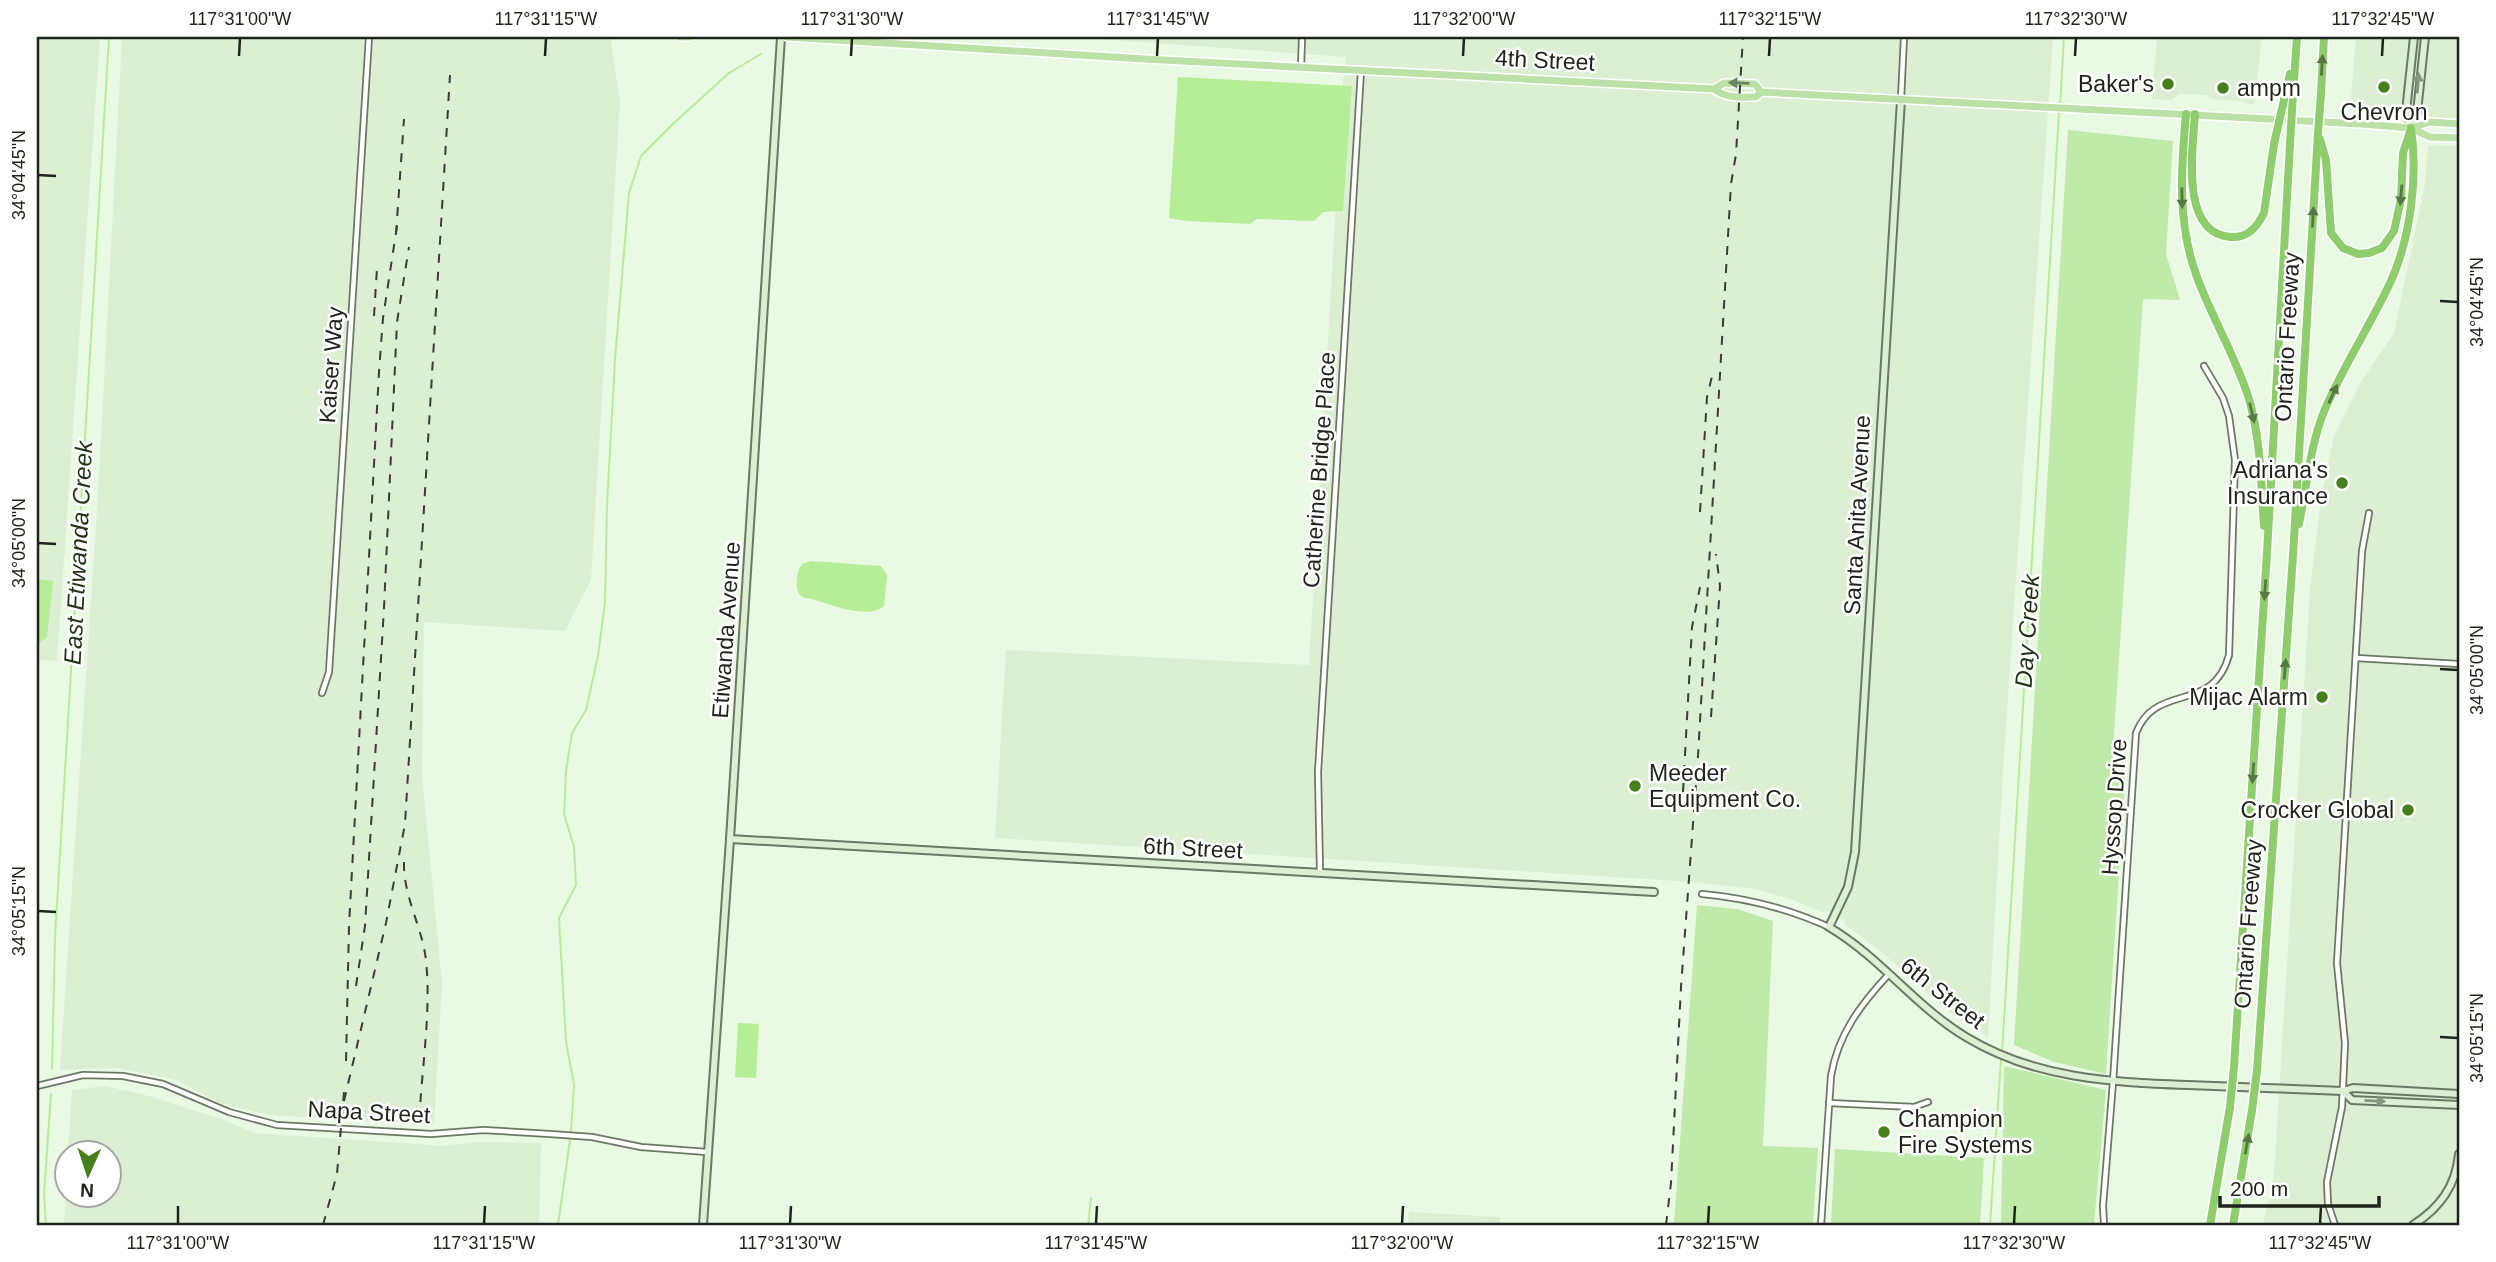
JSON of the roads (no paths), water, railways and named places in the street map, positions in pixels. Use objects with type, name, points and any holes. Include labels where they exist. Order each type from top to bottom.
[{"type":"highway","name":"Ontario Freeway","points":[[2210,1225],[2234,1067],[2297,37]]},
{"type":"highway","name":"Ontario Freeway","points":[[2233,1225],[2257,1072],[2320,147],[2318,133],[2324,37]]},
{"type":"highway","points":[[2190,114],[2192,194],[2211,230],[2222,236],[2243,236],[2253,230],[2263,213],[2274,144],[2296,51]]},
{"type":"highway","points":[[2190,114],[2182,197],[2187,243],[2197,277],[2249,399],[2255,428],[2267,553]]},
{"type":"highway","points":[[2320,147],[2326,160],[2331,233],[2337,242],[2350,252],[2369,253],[2382,248],[2394,231],[2401,199],[2403,153],[2411,128]]},
{"type":"highway","points":[[2293,555],[2317,435],[2325,411],[2391,281],[2409,226],[2414,147],[2411,128]]},
{"type":"main road","points":[[680,37],[690,37]]},
{"type":"main road","name":"4th Street","points":[[787,37],[1714,89],[1724,96],[1756,97],[1761,92],[2411,128],[2430,122],[2459,124]]},
{"type":"main road","name":"4th Street","points":[[1714,89],[1724,83],[1755,84],[1761,92]]},
{"type":"main road","name":"4th Street","points":[[2411,128],[2430,137],[2459,138]]},
{"type":"street","name":"Kaiser Way","points":[[322,693],[329,672],[369,37]]},
{"type":"street","name":"Etiwanda Avenue","points":[[703,1225],[781,37]]},
{"type":"street","points":[[1301,67],[1302,37]]},
{"type":"street","points":[[1900,100],[1904,37]]},
{"type":"street","points":[[2411,128],[2406,109],[2414,37]]},
{"type":"street","points":[[2411,128],[2417,112],[2424,37]]},
{"type":"street","name":"Catherine Bridge Place","points":[[1320,872],[1318,772],[1361,70]]},
{"type":"street","name":"Santa Anita Avenue","points":[[1829,928],[1848,887],[1855,852],[1900,100]]},
{"type":"street","name":"Hyssop Drive","points":[[2104,1225],[2103,1206],[2136,733],[2141,721],[2151,710],[2163,703],[2196,694],[2214,683],[2222,674],[2229,655],[2235,460],[2226,407],[2204,366]]},
{"type":"street","points":[[2335,1225],[2328,1204],[2327,1182],[2340,1123],[2344,1043],[2336,963],[2362,551],[2369,513]]},
{"type":"street","points":[[2356,658],[2459,664]]},
{"type":"street","name":"6th Street","points":[[730,839],[1654,892]]},
{"type":"street","name":"6th Street","points":[[1702,894],[1768,904],[1797,912],[1857,946],[1948,1025],[2016,1062],[2072,1077],[2113,1082],[2343,1091],[2353,1088],[2459,1094]]},
{"type":"street","points":[[1821,1225],[1832,1069],[1842,1038],[1859,1009],[1889,974]]},
{"type":"street","name":"Napa Street","points":[[39,1085],[62,1079],[107,1074],[141,1078],[183,1091],[229,1112],[277,1125],[431,1134],[483,1130],[550,1134],[592,1137],[641,1147],[707,1152]]},
{"type":"street","name":"6th Street","points":[[2343,1091],[2352,1100],[2459,1105]]},
{"type":"street","points":[[1829,1103],[1914,1107],[1928,1102]]},
{"type":"street","points":[[2413,1225],[2444,1199],[2455,1177],[2459,1154]]},
{"type":"waterway","name":"East Etiwanda Creek","points":[[52,1069],[55,937],[109,37]]},
{"type":"waterway","name":"Day Creek","points":[[2060,106],[2064,37]]},
{"type":"waterway","points":[[571,1131],[574,1085],[566,1042],[559,918],[576,885],[574,847],[564,814],[566,771],[572,733],[586,710],[598,656],[605,602],[615,359],[629,193],[641,156],[729,73],[761,54]]},
{"type":"waterway","name":"Day Creek","points":[[2002,1053],[2059,112]]},
{"type":"waterway","name":"Day Creek","points":[[1990,1225],[2001,1059]]},
{"type":"waterway","name":"East Etiwanda Creek","points":[[46,1225],[44,1194],[51,1094]]},
{"type":"waterway","points":[[558,1225],[570,1140]]},
{"type":"waterway","points":[[1088,1225],[1091,1198]]},
{"type":"railway","points":[[1666,1225],[1671,1183],[1681,987],[1698,756],[1731,184],[1736,154],[1743,37]]},
{"type":"railway","points":[[344,1101],[386,923],[405,824],[450,75]]},
{"type":"railway","points":[[396,234],[404,119]]},
{"type":"railway","points":[[346,1061],[349,926],[379,372],[383,318],[397,226]]},
{"type":"railway","points":[[356,986],[365,926],[384,608],[397,322],[409,247]]},
{"type":"railway","points":[[374,316],[377,268]]},
{"type":"railway","points":[[1700,512],[1707,397],[1713,372]]},
{"type":"railway","points":[[1711,717],[1720,586],[1716,554]]},
{"type":"railway","points":[[1683,792],[1692,627],[1700,587]]},
{"type":"railway","points":[[404,862],[407,888],[426,961],[427,1015],[420,1107]]},
{"type":"railway","points":[[323,1225],[337,1174],[344,1092]]},
{"type":"place","name":"Baker's","points":[[2168,84]]},
{"type":"place","name":"Chevron","points":[[2384,87]]},
{"type":"place","name":"ampm","points":[[2223,88]]},
{"type":"place","name":"Adriana's Insurance","points":[[2342,483]]},
{"type":"place","name":"Mijac Alarm","points":[[2322,697]]},
{"type":"place","name":"Meeder Equipment Co.","points":[[1635,786]]},
{"type":"place","name":"Crocker Global","points":[[2408,810]]},
{"type":"place","name":"Champion Fire Systems","points":[[1884,1132]]}]
